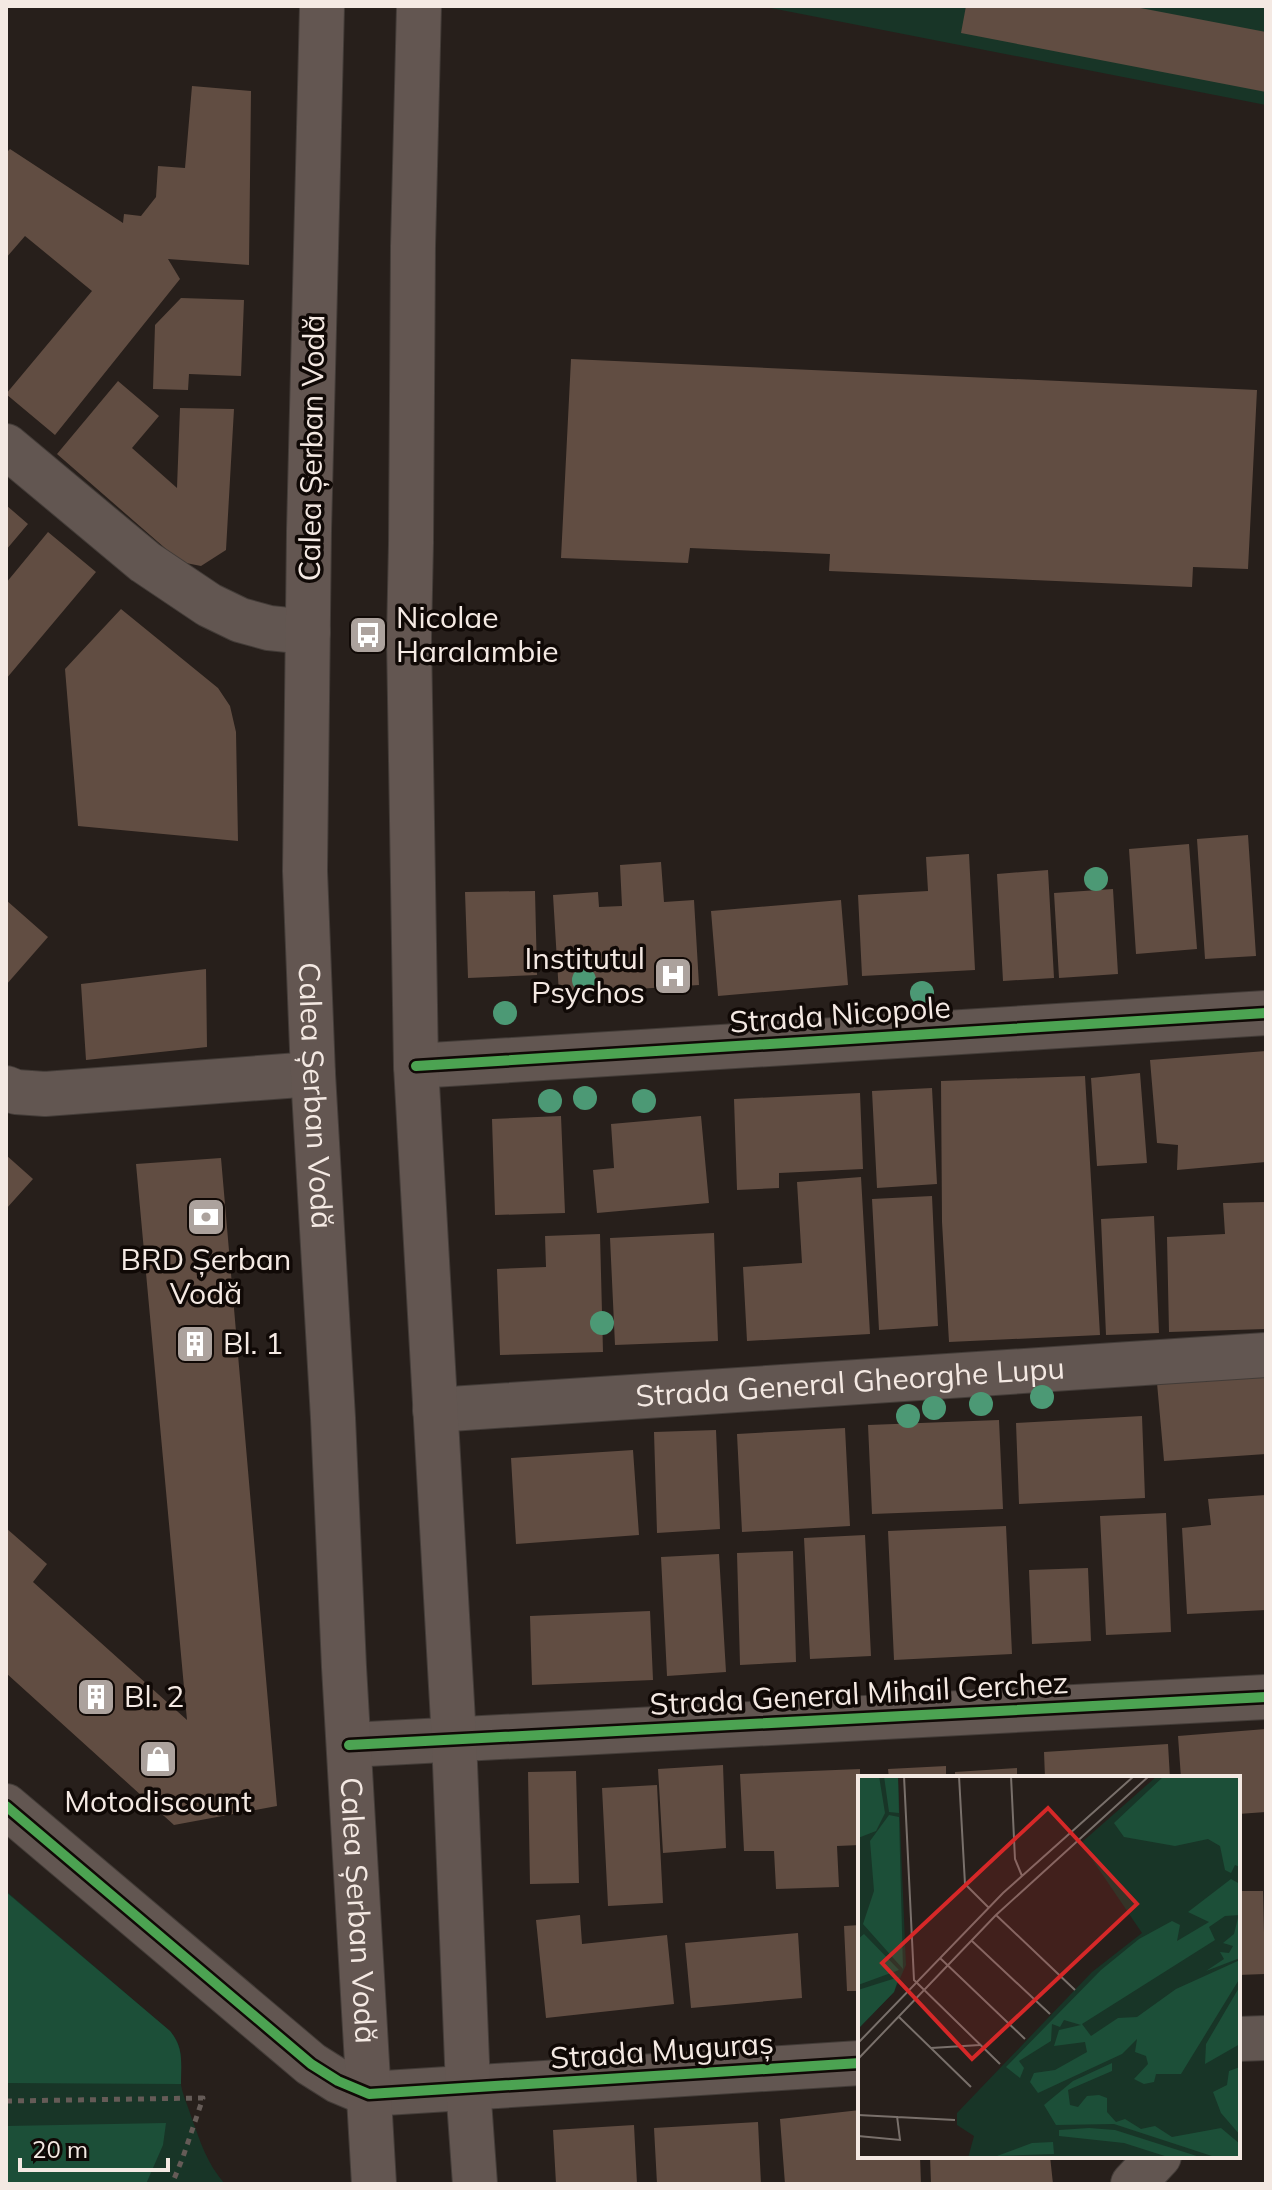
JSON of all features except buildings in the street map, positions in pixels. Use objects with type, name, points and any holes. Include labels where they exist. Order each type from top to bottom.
[{"type":"main road","name":"Calea Șerban Vodă","points":[[322,6],[305,871],[313,1074],[374,2184]]},
{"type":"main road","points":[[419,6],[409,638],[416,1066],[454,1739],[468,2087],[475,2184]]},
{"type":"street","points":[[6,446],[145,562],[209,605],[240,620],[269,628],[308,632]]},
{"type":"street","name":"Strada Nicopole","points":[[416,1066],[1266,1013]]},
{"type":"street","points":[[6,1088],[16,1092],[45,1094],[313,1074]]},
{"type":"street","name":"Strada General Gheorghe Lupu","points":[[435,1410],[1266,1355]]},
{"type":"street","name":"Strada General Mihail Cerchez","points":[[349,1745],[1266,1697]]},
{"type":"street","points":[[6,1806],[311,2064],[338,2081],[369,2094]]},
{"type":"street","points":[[1240,2039],[1266,2038]]},
{"type":"street","name":"Strada Muguraș","points":[[369,2094],[858,2063]]},
{"type":"street","points":[[1133,2184],[1157,2158]]},
{"type":"path","points":[[6,2101],[203,2098],[172,2184]]},
{"type":"green space","points":[[761,6],[1266,6],[1266,105]]},
{"type":"green space","points":[[6,1891],[170,2031],[180,2051],[181,2085],[194,2125],[209,2160],[225,2184],[6,2184]]},
{"type":"green space","points":[[6,1892],[170,2031],[180,2050],[181,2084],[6,2083]]},
{"type":"green space","points":[[166,2123],[163,2145],[146,2184],[6,2184],[6,2126]]},
{"type":"cycle path","points":[[416,1066],[1266,1013]]},
{"type":"cycle path","points":[[349,1745],[1266,1697]]},
{"type":"cycle path","points":[[6,1806],[311,2064],[338,2081],[369,2094],[858,2063]]},
{"type":"place","name":"Nicolae Haralambie","points":[[368,635]]},
{"type":"place","name":"Institutul Psychos","points":[[673,976]]},
{"type":"place","name":"BRD Șerban Vodă","points":[[206,1217]]},
{"type":"place","name":"Bl. 1","points":[[195,1344]]},
{"type":"place","name":"Bl. 2","points":[[96,1697]]},
{"type":"place","name":"Motodiscount","points":[[158,1759]]}]
